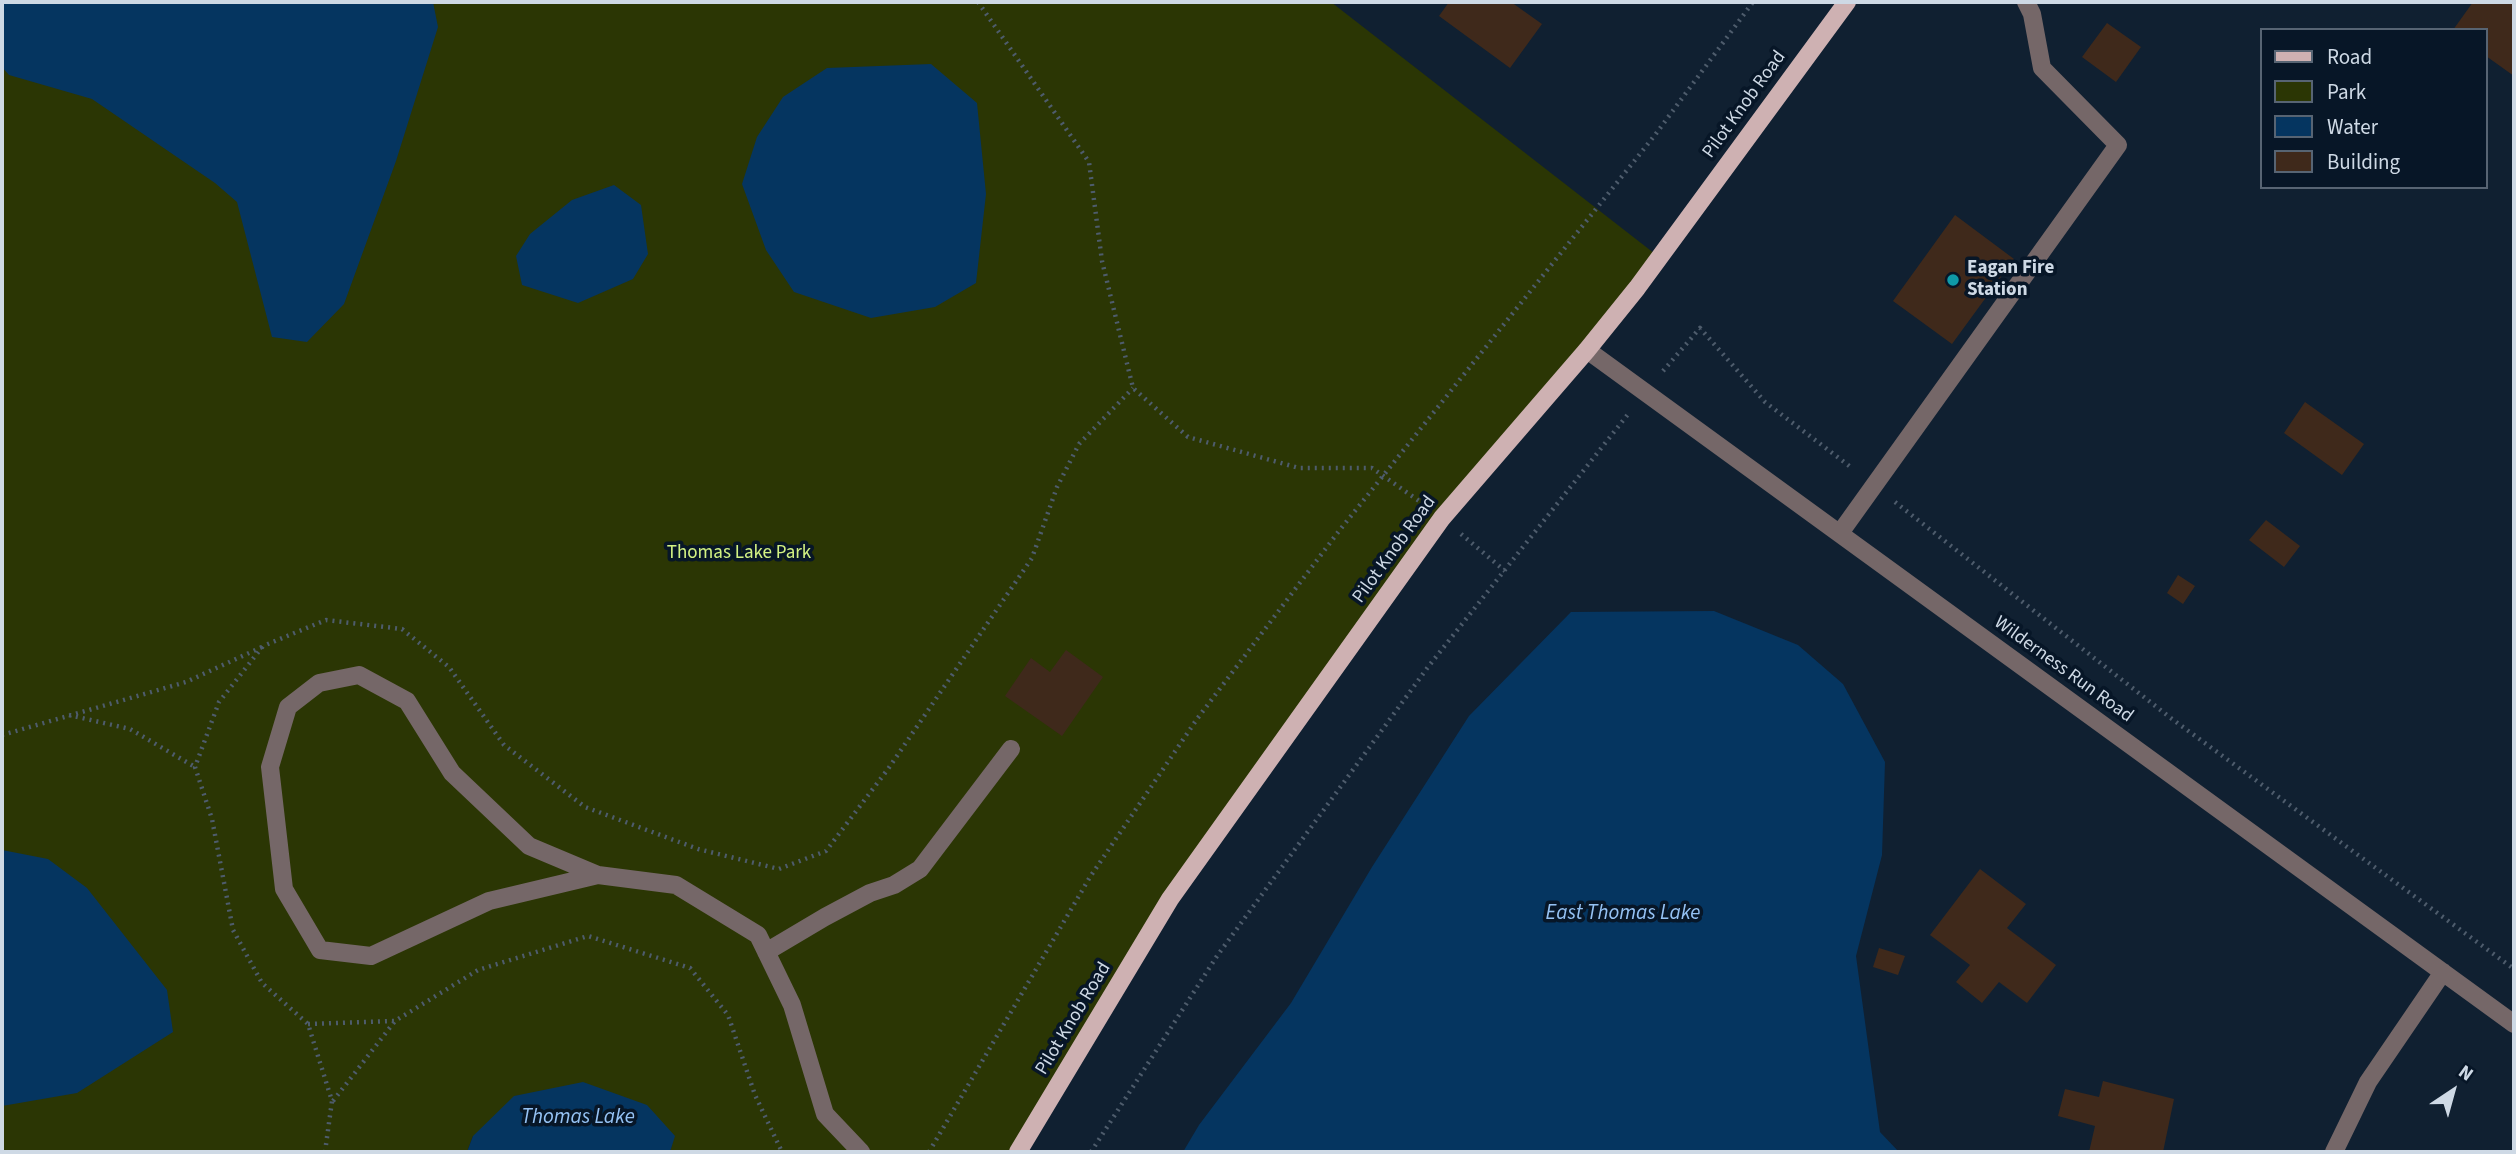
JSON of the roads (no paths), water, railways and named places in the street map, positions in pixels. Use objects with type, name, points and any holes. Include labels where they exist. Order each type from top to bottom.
[{"type":"main road","name":"Pilot Knob Road","points":[[1018,1152],[1170,899],[1442,518],[1637,288],[1847,2]]},
{"type":"street","points":[[1840,533],[2118,145],[2042,68],[2032,14],[2026,2]]},
{"type":"street","name":"Wilderness Run Road","points":[[1587,350],[2514,1024]]},
{"type":"street","points":[[598,876],[489,901],[371,956],[320,950],[284,889],[270,767],[288,707],[319,683],[359,675],[408,701],[452,774],[529,846],[598,876],[676,886],[758,935],[792,1006],[825,1114],[861,1152]]},
{"type":"street","points":[[766,952],[825,917],[870,893],[894,885],[920,869],[1011,749]]},
{"type":"street","points":[[2333,1152],[2368,1082],[2443,972]]},
{"type":"water","points":[[2,2],[433,2],[438,27],[396,161],[344,304],[307,342],[272,337],[237,202],[215,183],[92,99],[9,75],[2,67]]},
{"type":"water","points":[[931,64],[977,103],[986,194],[976,283],[935,307],[871,318],[794,292],[766,250],[742,184],[757,137],[783,97],[827,68]]},
{"type":"water","points":[[614,185],[641,205],[648,254],[633,279],[578,303],[522,285],[516,256],[530,234],[572,200]]},
{"type":"water","name":"East Thomas Lake","points":[[1714,611],[1798,645],[1843,684],[1885,762],[1882,855],[1856,956],[1880,1132],[1899,1152],[1183,1152],[1199,1125],[1291,1003],[1372,867],[1469,716],[1571,612]]},
{"type":"water","points":[[2,850],[48,859],[87,888],[167,990],[173,1032],[77,1093],[2,1106]]},
{"type":"water","name":"Thomas Lake","points":[[583,1082],[647,1105],[675,1136],[670,1152],[467,1152],[473,1136],[514,1096]]},
{"type":"place","name":"Eagan Fire Station","points":[[1953,280]]},
{"type":"park label","name":"Thomas Lake Park","points":[[739,554]]}]
